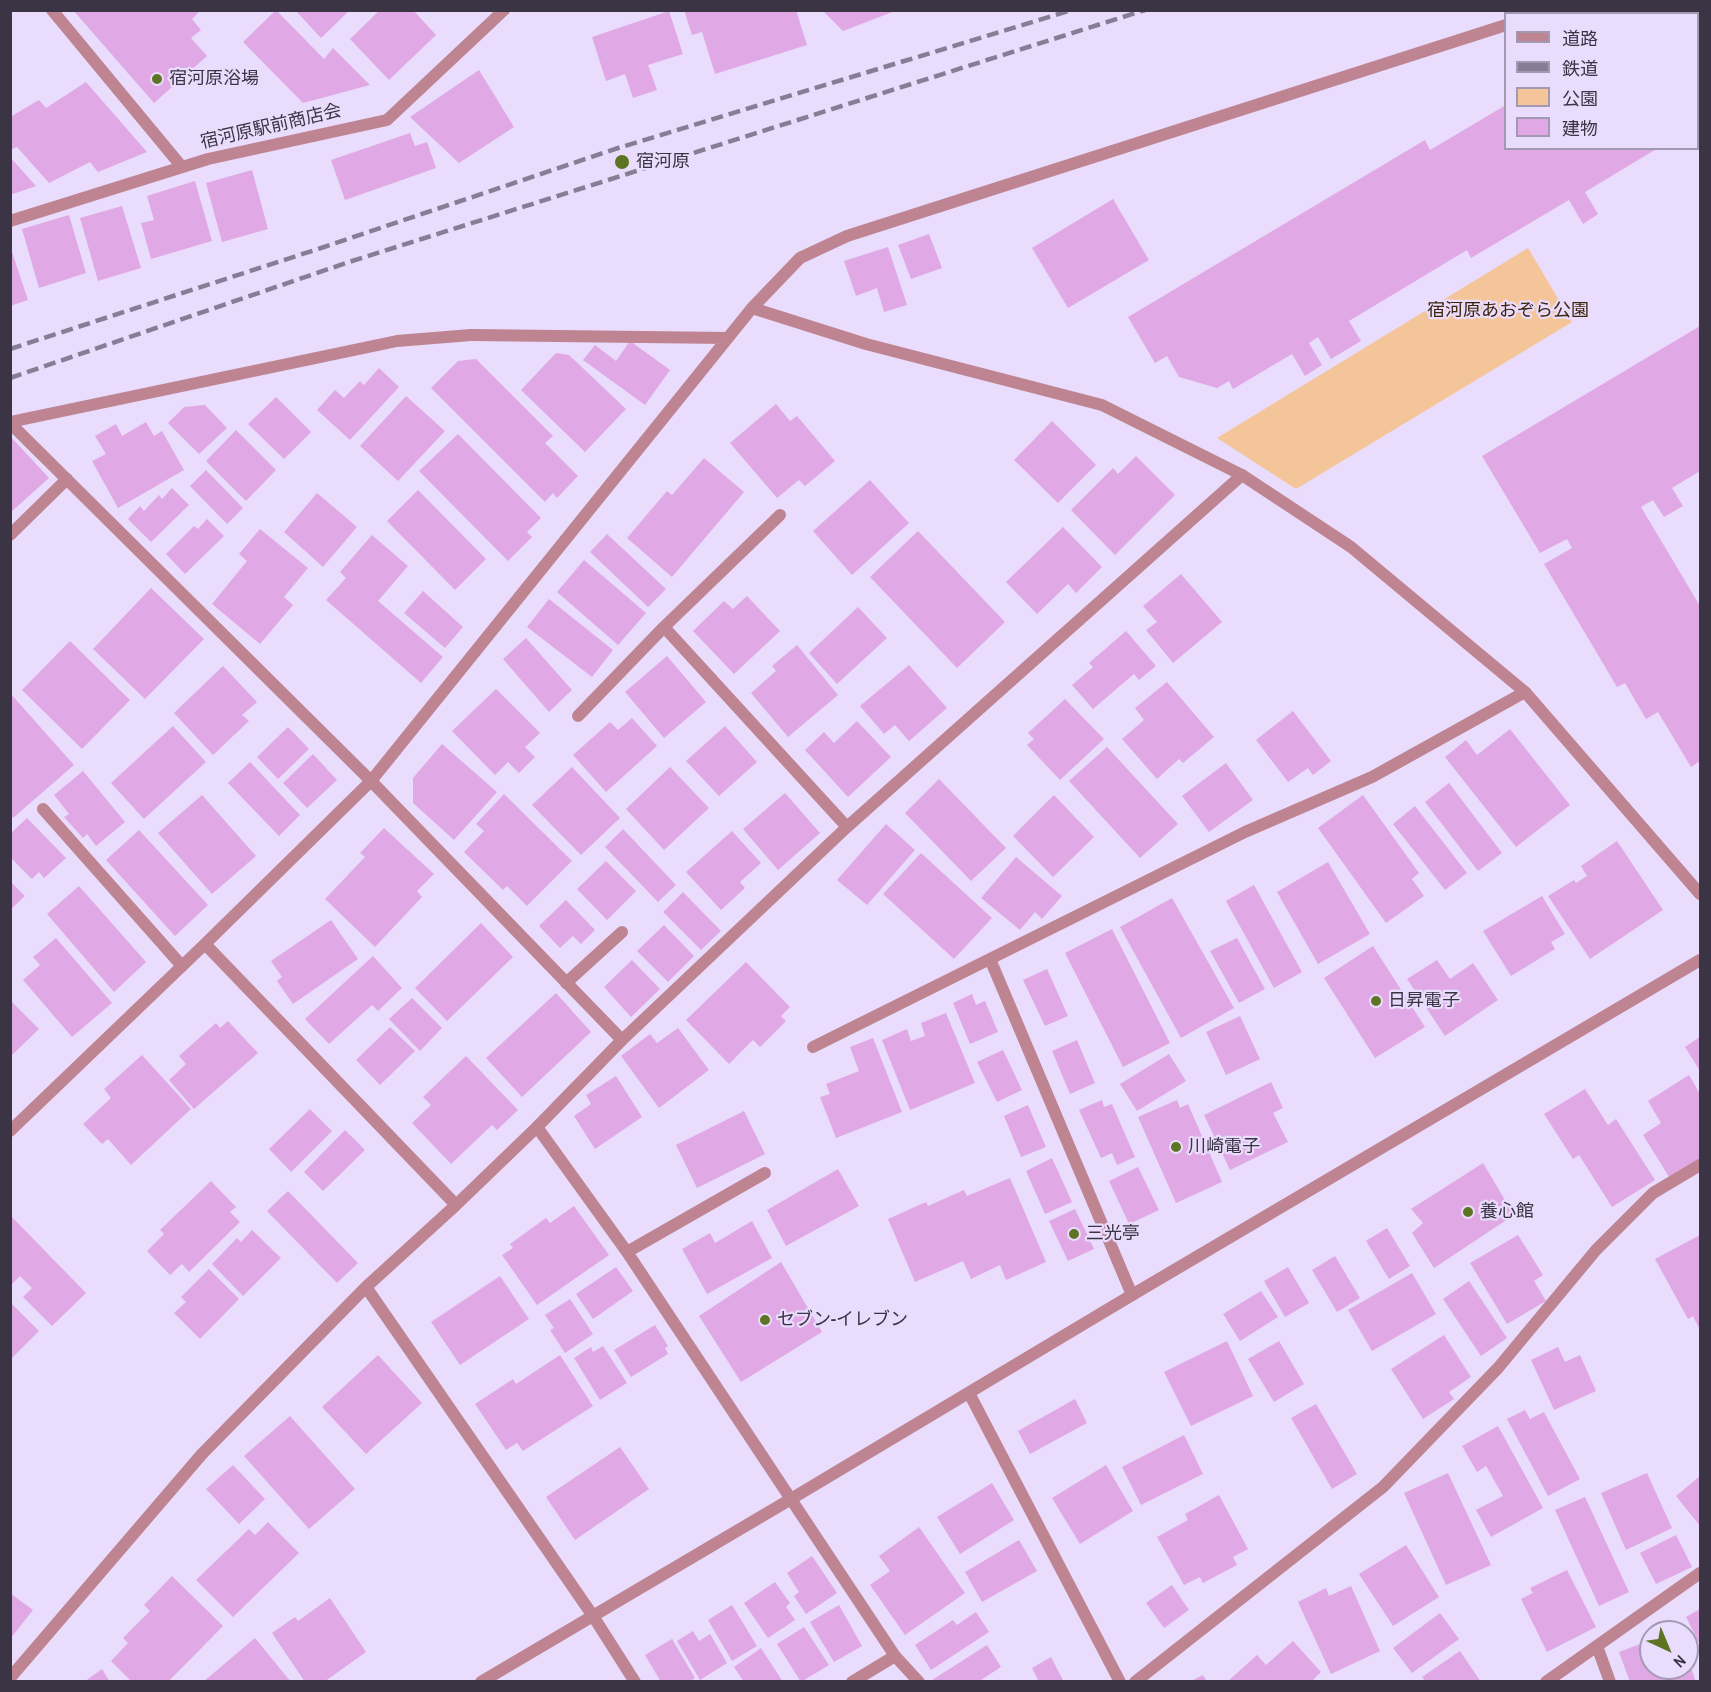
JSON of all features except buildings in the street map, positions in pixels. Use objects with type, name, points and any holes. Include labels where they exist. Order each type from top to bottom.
[{"type":"street","points":[[52,10],[182,167]]},
{"type":"street","name":"宿河原駅前商店会","points":[[10,221],[208,159],[387,120],[504,10]]},
{"type":"street","points":[[10,1131],[371,781],[752,308],[800,258],[847,236],[1504,26]]},
{"type":"street","points":[[752,308],[866,344],[1102,405],[1242,475],[1351,547],[1525,692],[1701,894]]},
{"type":"street","points":[[10,422],[397,341],[471,335],[728,338]]},
{"type":"street","points":[[10,422],[371,781],[622,1040]]},
{"type":"street","points":[[10,1678],[202,1454],[366,1287],[456,1205],[622,1040],[847,827],[1242,475]]},
{"type":"street","points":[[10,535],[67,479]]},
{"type":"street","points":[[578,716],[664,627],[780,515]]},
{"type":"street","points":[[664,627],[847,827]]},
{"type":"street","points":[[813,1047],[1245,832],[1372,777],[1525,692]]},
{"type":"street","points":[[43,809],[182,966]]},
{"type":"street","points":[[566,983],[622,932]]},
{"type":"street","points":[[205,944],[456,1205]]},
{"type":"street","points":[[990,959],[1132,1294]]},
{"type":"street","points":[[481,1682],[1132,1294],[1701,960]]},
{"type":"street","points":[[537,1127],[627,1252],[895,1656],[919,1682]]},
{"type":"street","points":[[1135,1682],[1383,1487],[1498,1368],[1604,1242],[1653,1193],[1701,1165]]},
{"type":"street","points":[[627,1252],[765,1173]]},
{"type":"street","points":[[366,1287],[593,1616],[635,1682]]},
{"type":"street","points":[[969,1393],[1120,1682]]},
{"type":"street","points":[[1546,1682],[1701,1573]]},
{"type":"street","points":[[1597,1646],[1610,1682]]},
{"type":"street","points":[[852,1682],[895,1656]]},
{"type":"green space","name":"宿河原あおぞら公園","points":[[1528,248],[1572,322],[1296,489],[1217,438]]},
{"type":"railway","points":[[10,349],[618,148],[1072,10]]},
{"type":"railway","points":[[10,378],[349,262],[1145,10]]},
{"type":"place","name":"宿河原浴場","points":[[157,79]]},
{"type":"place","name":"宿河原","points":[[622,162]]},
{"type":"place","name":"日昇電子","points":[[1376,1001]]},
{"type":"place","name":"川崎電子","points":[[1176,1147]]},
{"type":"place","name":"養心館","points":[[1468,1212]]},
{"type":"place","name":"三光亭","points":[[1074,1234]]},
{"type":"place","name":"セブン-イレブン","points":[[765,1320]]}]
